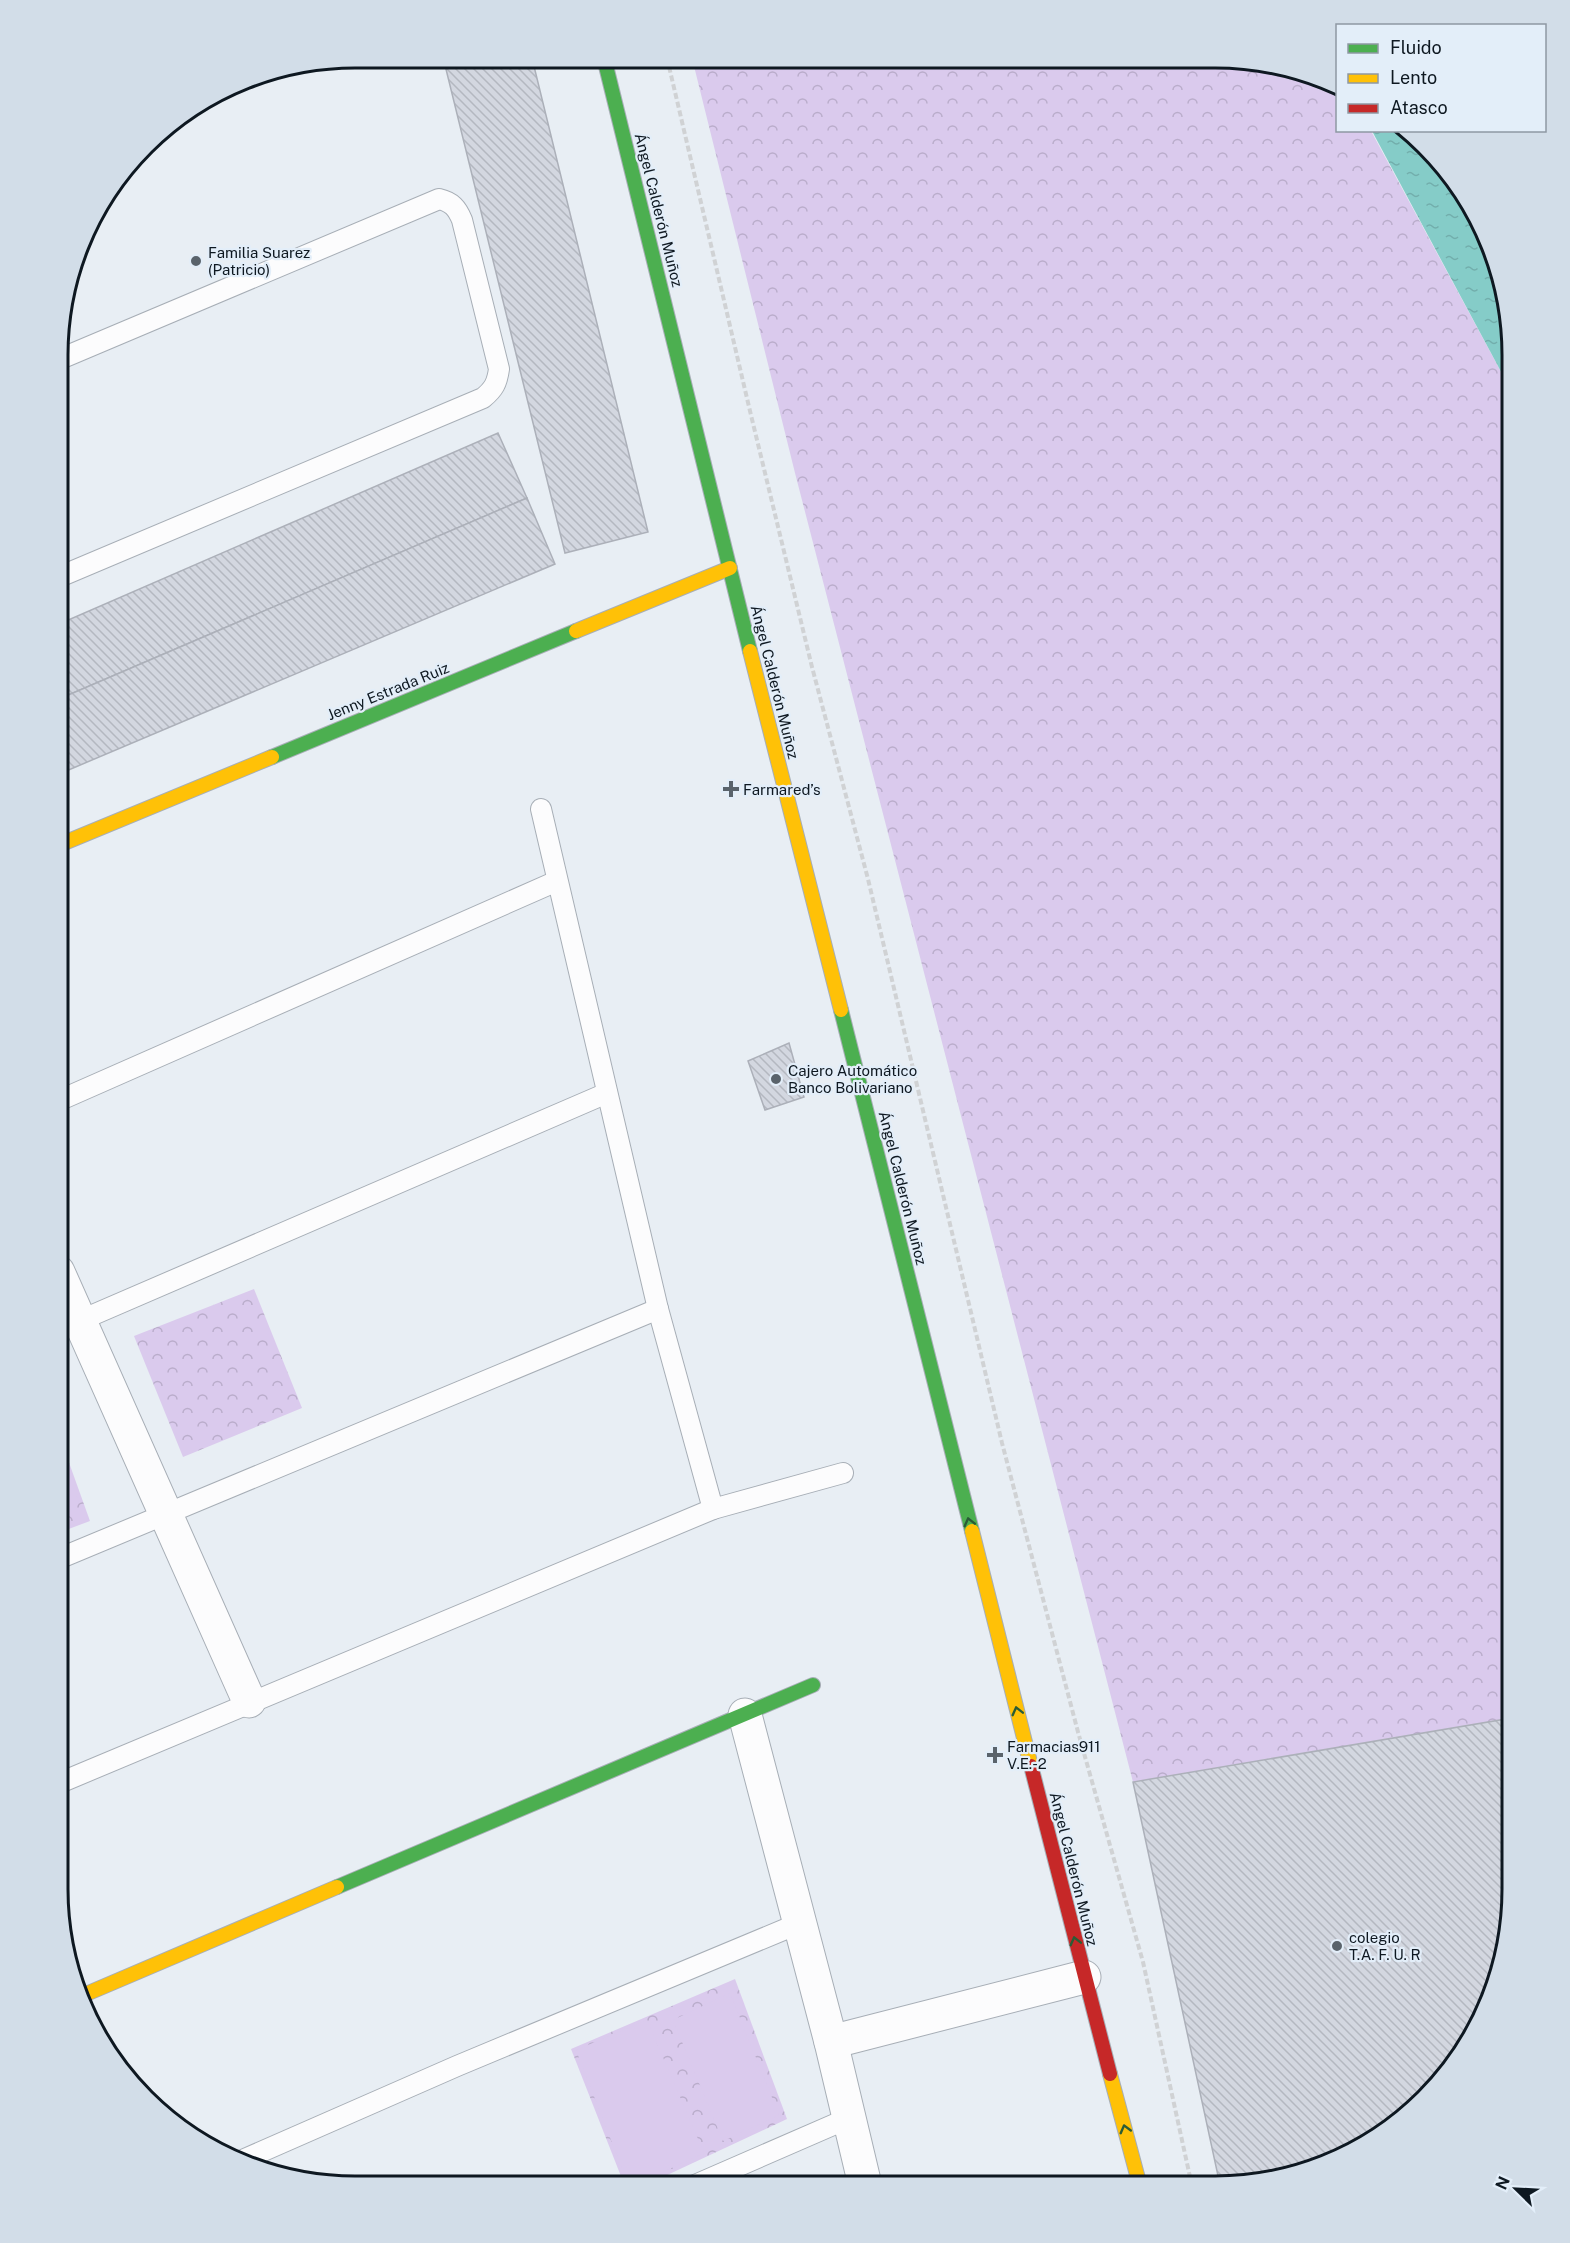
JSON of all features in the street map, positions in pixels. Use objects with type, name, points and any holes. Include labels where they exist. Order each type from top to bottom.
[{"type":"street","name":"Ángel Calderón Muñoz","points":[[606,68],[1084,1977],[1137,2176]]},
{"type":"street","name":"Jenny Estrada Ruiz","points":[[68,841],[730,568]]},
{"type":"street","points":[[69,1326],[166,1514],[249,1701]]},
{"type":"street","points":[[87,1993],[813,1685]]},
{"type":"street","points":[[745,1715],[831,2042],[863,2176]]},
{"type":"street","points":[[831,2042],[1084,1977]]},
{"type":"lane","points":[[68,356],[439,199],[450,202],[458,210],[462,220],[499,369],[498,382],[483,398],[68,573]]},
{"type":"lane","points":[[541,808],[658,1309],[713,1509]]},
{"type":"lane","points":[[68,1097],[557,881]]},
{"type":"lane","points":[[69,1326],[608,1093]]},
{"type":"lane","points":[[68,1554],[658,1309]]},
{"type":"lane","points":[[68,1779],[249,1701],[713,1509],[843,1473]]},
{"type":"lane","points":[[251,2156],[457,2066],[800,1923]]},
{"type":"lane","points":[[716,2176],[849,2118]]},
{"type":"path","points":[[669,68],[812,667],[868,879],[999,1431],[1078,1732],[1143,1962],[1190,2176]]},
{"type":"green space","points":[[694,68],[1234,68],[1290,77],[1325,89],[1336,94],[1336,132],[1372,132],[1502,374],[1502,1907],[1500,1926],[1493,1963],[1481,1998],[1454,2048],[1431,2078],[1405,2104],[1359,2137],[1325,2154],[1290,2166],[1253,2173],[1218,2176],[1133,1782],[795,473]]},
{"type":"green space","points":[[254,1289],[302,1408],[183,1457],[134,1336]]},
{"type":"green space","points":[[68,1460],[90,1521],[68,1529]]},
{"type":"green space","points":[[68,1474],[79,1502],[68,1507]]},
{"type":"green space","points":[[735,1979],[787,2119],[665,2176],[621,2176],[571,2049]]},
{"type":"green space","points":[[730,1993],[779,2115],[723,2141],[673,2020]]},
{"type":"green space","points":[[647,2020],[704,2153],[654,2176],[625,2176],[576,2050]]},
{"type":"water","points":[[1373,132],[1396,132],[1405,139],[1431,165],[1464,211],[1481,245],[1493,280],[1502,336],[1502,373]]},
{"type":"building","points":[[446,68],[534,68],[648,532],[565,553]]},
{"type":"building","points":[[498,433],[527,498],[68,695],[68,620]]},
{"type":"building","points":[[527,498],[555,564],[68,770],[68,695]]},
{"type":"building","name":"Cajero Automático Banco Bolivariano","points":[[789,1043],[804,1097],[765,1110],[748,1061]]},
{"type":"building","name":"colegio T.A. F. U. R","points":[[1502,1720],[1502,1907],[1493,1963],[1481,1998],[1464,2032],[1431,2078],[1405,2104],[1359,2137],[1325,2154],[1271,2170],[1218,2176],[1133,1782]]},
{"type":"traffic: fast","points":[[606,68],[750,651]]},
{"type":"traffic: fast","points":[[272,757],[576,631]]},
{"type":"traffic: fast","points":[[841,1010],[972,1531]]},
{"type":"traffic: fast","points":[[337,1887],[813,1685]]},
{"type":"traffic: slow","points":[[576,631],[730,568]]},
{"type":"traffic: slow","points":[[750,651],[841,1010]]},
{"type":"traffic: slow","points":[[68,841],[272,757]]},
{"type":"traffic: slow","points":[[972,1531],[1031,1766]]},
{"type":"traffic: slow","points":[[87,1993],[337,1887]]},
{"type":"traffic: slow","points":[[1110,2074],[1137,2176]]},
{"type":"traffic: jam","points":[[1031,1766],[1110,2074]]},
{"type":"place","name":"Familia Suarez (Patricio)","points":[[196,261]]},
{"type":"place","name":"Farmared’s","points":[[731,789]]},
{"type":"place","name":"Cajero Automático Banco Bolivariano","points":[[776,1079]]},
{"type":"place","name":"Farmacias911 V.E.-2","points":[[995,1755]]},
{"type":"place","name":"colegio T.A. F. U. R","points":[[1337,1946]]}]
